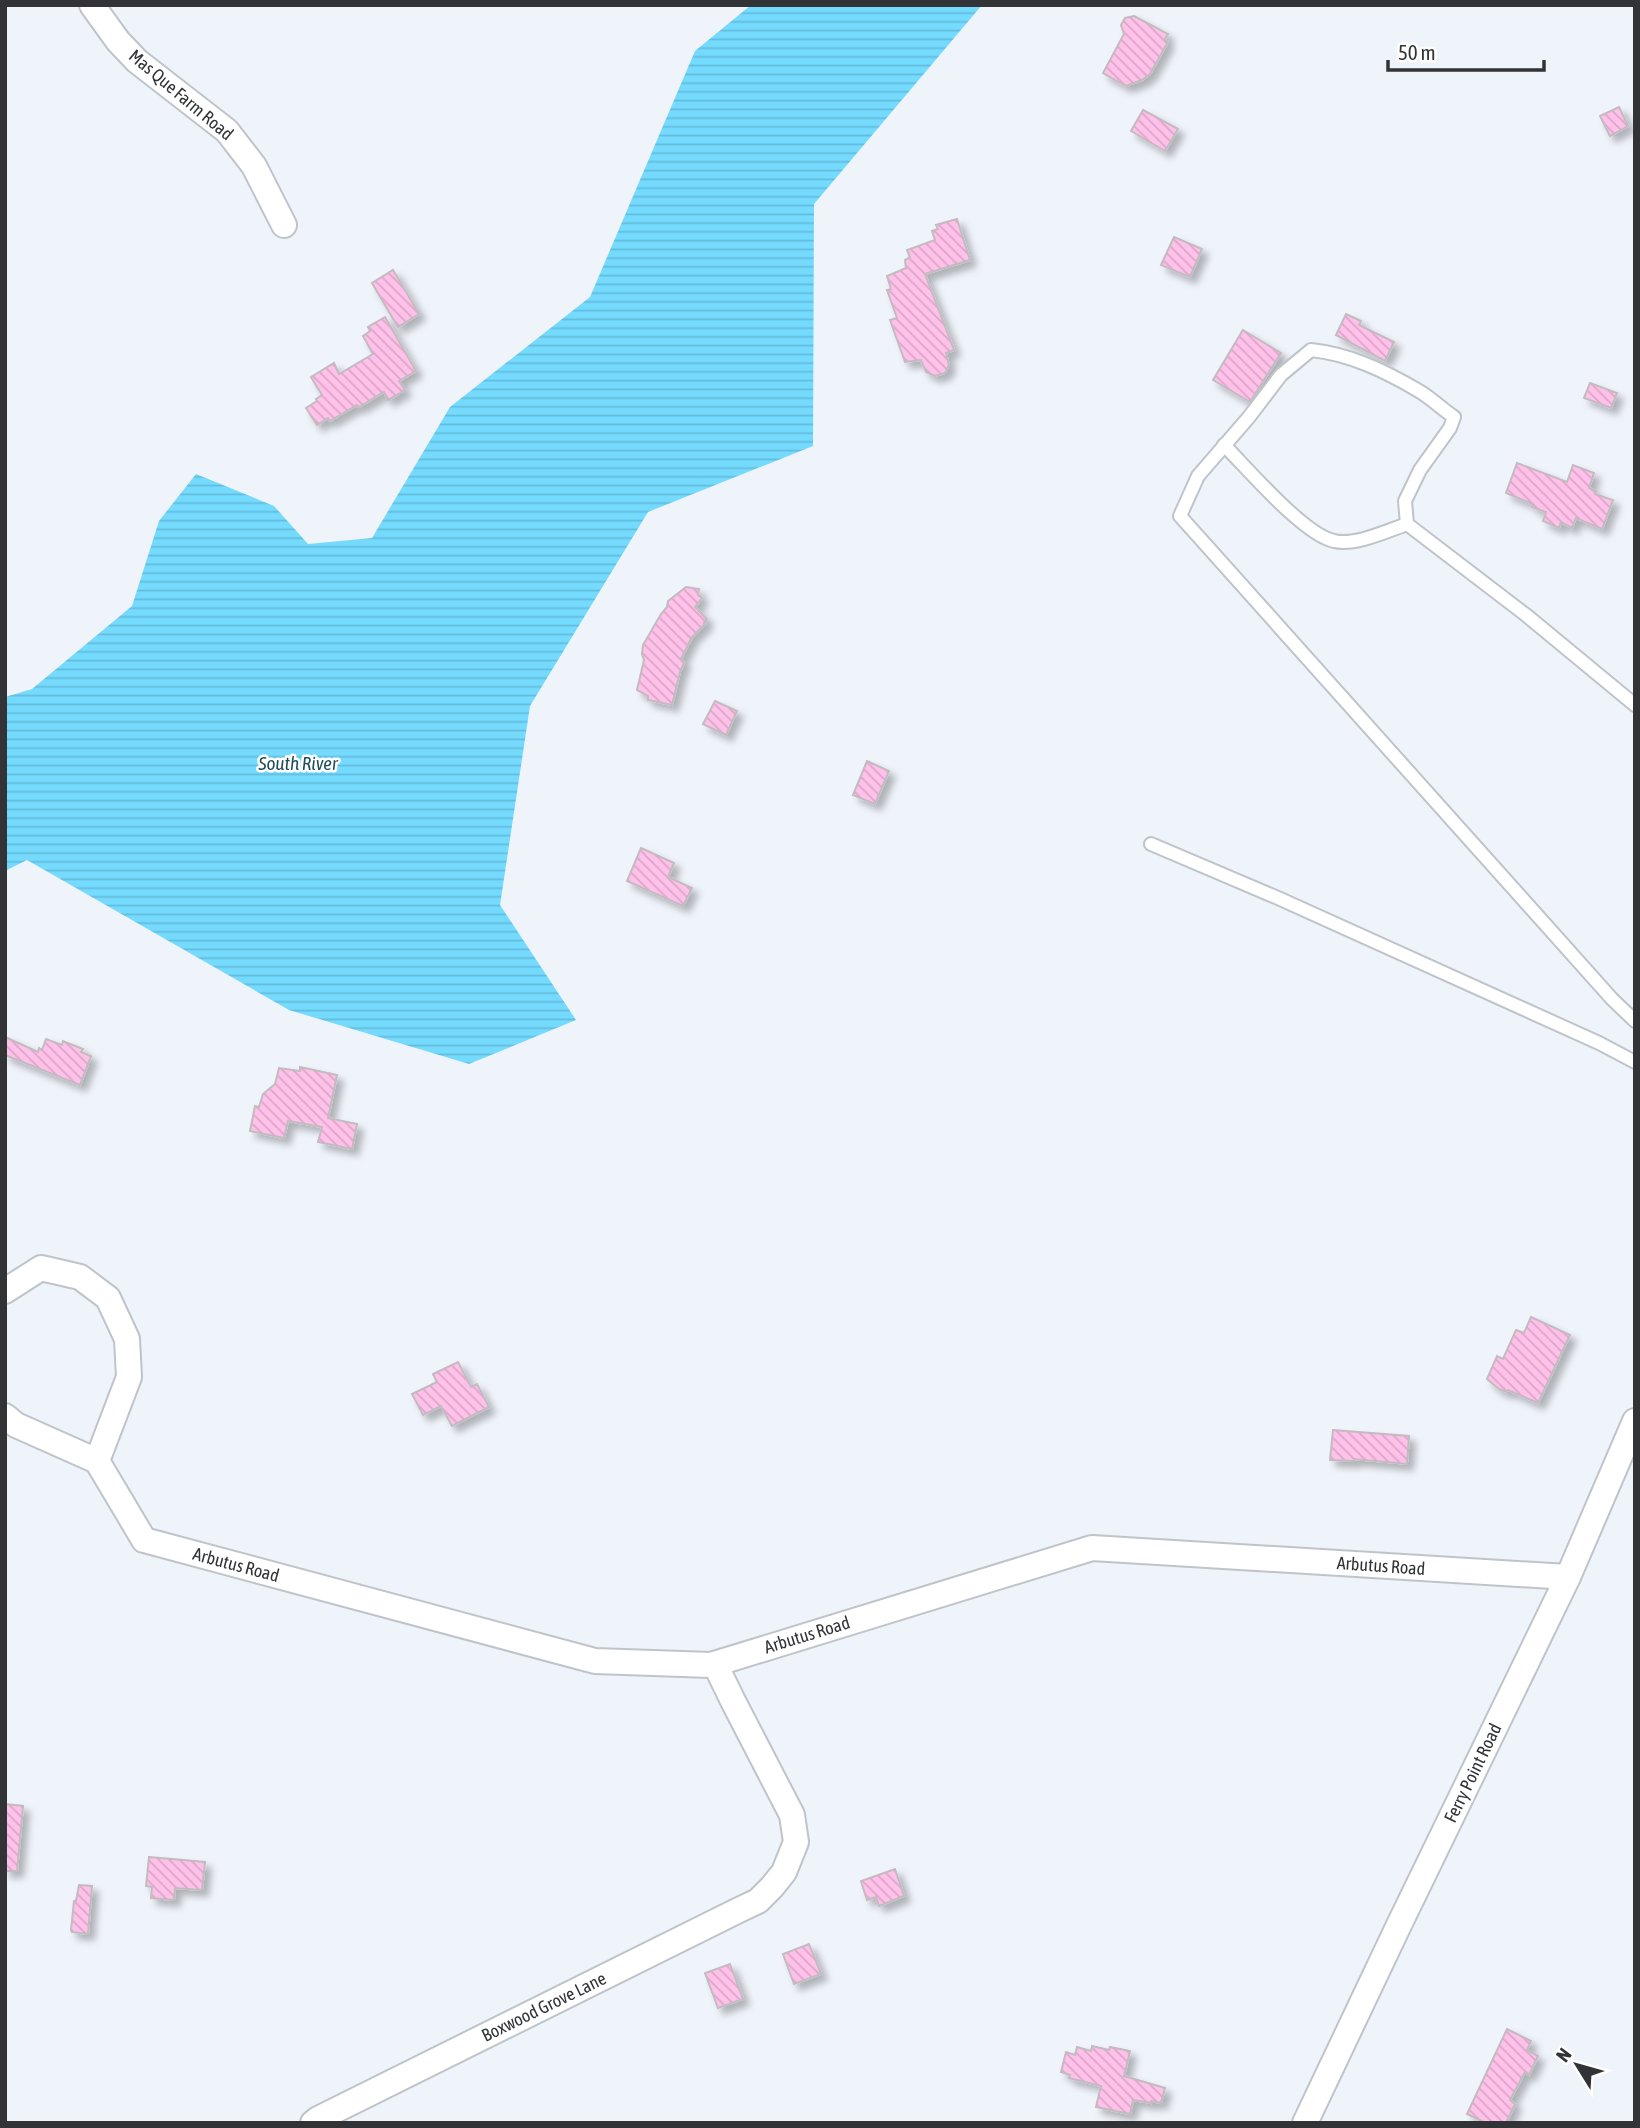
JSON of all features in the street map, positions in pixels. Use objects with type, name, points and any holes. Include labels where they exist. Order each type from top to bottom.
[{"type":"street","name":"Mas Que Farm Road","points":[[92,5],[118,41],[137,61],[227,131],[254,166],[284,225]]},
{"type":"street","points":[[5,1291],[41,1268],[80,1277],[108,1298],[127,1339],[129,1377],[97,1461],[16,1425],[5,1416]]},
{"type":"street","name":"Ferry Point Road","points":[[1305,2123],[1568,1577],[1635,1420]]},
{"type":"street","name":"Arbutus Road","points":[[97,1461],[144,1540],[596,1661],[711,1665],[1092,1548],[1568,1577]]},
{"type":"street","name":"Boxwood Grove Lane","points":[[313,2123],[758,1901],[772,1887],[784,1872],[796,1842],[792,1815],[715,1664]]},
{"type":"lane","points":[[1635,705],[1526,615],[1408,524],[1405,501],[1420,470],[1450,428],[1454,417],[1420,391],[1356,359],[1333,352],[1311,350],[1281,375],[1198,476],[1180,516],[1612,999],[1635,1021]]},
{"type":"lane","points":[[1224,445],[1309,529],[1334,541],[1360,540],[1408,524]]},
{"type":"lane","points":[[1151,844],[1278,898],[1599,1043],[1635,1062]]},
{"type":"water","name":"South River","points":[[751,5],[982,5],[814,204],[813,446],[648,512],[530,706],[500,905],[576,1020],[469,1064],[289,1010],[27,860],[5,871],[5,697],[32,689],[132,606],[159,521],[196,474],[274,506],[308,544],[372,538],[450,407],[590,297],[695,51]]},
{"type":"building","points":[[1134,16],[1168,34],[1164,40],[1168,42],[1150,74],[1126,86],[1103,73],[1124,34],[1121,25],[1125,18]]},
{"type":"building","points":[[1619,107],[1628,126],[1610,136],[1600,116]]},
{"type":"building","points":[[1143,110],[1178,129],[1165,151],[1131,131]]},
{"type":"building","points":[[957,219],[970,260],[925,274],[954,350],[946,353],[949,365],[945,373],[935,376],[926,372],[921,360],[905,362],[890,320],[897,318],[887,290],[891,289],[887,276],[906,268],[905,260],[910,257],[907,250],[935,240],[932,231],[938,229],[936,225]]},
{"type":"building","points":[[1174,237],[1202,249],[1190,277],[1161,265]]},
{"type":"building","points":[[393,270],[419,314],[398,327],[372,283]]},
{"type":"building","points":[[1346,314],[1361,321],[1359,325],[1394,342],[1385,361],[1336,335]]},
{"type":"building","points":[[385,317],[416,371],[399,381],[405,390],[388,400],[384,392],[359,407],[357,405],[330,421],[328,418],[317,425],[306,408],[322,395],[311,377],[334,363],[339,374],[373,354],[363,336],[370,331],[368,327]]},
{"type":"building","points":[[1243,330],[1281,353],[1250,402],[1213,380]]},
{"type":"building","points":[[1590,383],[1617,393],[1611,408],[1584,398]]},
{"type":"building","points":[[1517,463],[1567,482],[1573,465],[1594,473],[1589,488],[1596,491],[1595,494],[1613,500],[1602,529],[1576,518],[1572,528],[1561,522],[1559,528],[1543,521],[1546,512],[1506,493]]},
{"type":"building","points":[[686,587],[699,589],[698,595],[702,598],[695,607],[707,619],[692,637],[681,659],[684,663],[672,705],[648,700],[648,696],[637,690],[644,660],[643,645],[668,601]]},
{"type":"building","points":[[715,701],[737,711],[726,735],[703,724]]},
{"type":"building","points":[[867,761],[889,771],[875,804],[853,795]]},
{"type":"building","points":[[641,848],[674,863],[668,877],[692,888],[683,906],[627,881]]},
{"type":"building","points":[[5,1037],[38,1052],[39,1048],[42,1050],[46,1039],[62,1045],[63,1041],[83,1049],[81,1052],[91,1056],[80,1085],[5,1055]]},
{"type":"building","points":[[300,1067],[337,1075],[328,1118],[357,1124],[352,1149],[318,1142],[322,1127],[288,1121],[284,1138],[250,1131],[255,1106],[259,1107],[263,1094],[275,1084],[279,1068],[300,1071]]},
{"type":"building","points":[[1531,1317],[1570,1335],[1538,1403],[1499,1389],[1487,1379],[1497,1356],[1503,1359],[1516,1330],[1524,1333]]},
{"type":"building","points":[[458,1362],[471,1387],[477,1384],[489,1407],[452,1426],[441,1406],[423,1415],[412,1394],[437,1382],[433,1374]]},
{"type":"building","points":[[1333,1430],[1409,1436],[1407,1464],[1354,1459],[1330,1460]]},
{"type":"building","points":[[5,1804],[23,1806],[17,1871],[5,1871]]},
{"type":"building","points":[[149,1857],[205,1862],[202,1890],[175,1888],[174,1900],[151,1898],[152,1887],[146,1886]]},
{"type":"building","points":[[895,1869],[904,1896],[879,1906],[876,1897],[867,1900],[861,1881]]},
{"type":"building","points":[[79,1885],[92,1886],[88,1934],[71,1930],[74,1901]]},
{"type":"building","points":[[809,1944],[821,1974],[794,1984],[783,1954]]},
{"type":"building","points":[[730,1964],[743,1999],[718,2008],[705,1973]]},
{"type":"building","points":[[1507,2029],[1531,2041],[1527,2050],[1538,2056],[1529,2075],[1525,2072],[1510,2100],[1515,2104],[1506,2123],[1486,2123],[1467,2114]]},
{"type":"building","points":[[1092,2046],[1130,2051],[1124,2076],[1165,2088],[1161,2103],[1133,2100],[1130,2114],[1096,2107],[1101,2086],[1069,2078],[1070,2075],[1061,2072],[1066,2052],[1075,2055],[1077,2047],[1091,2051]]}]
